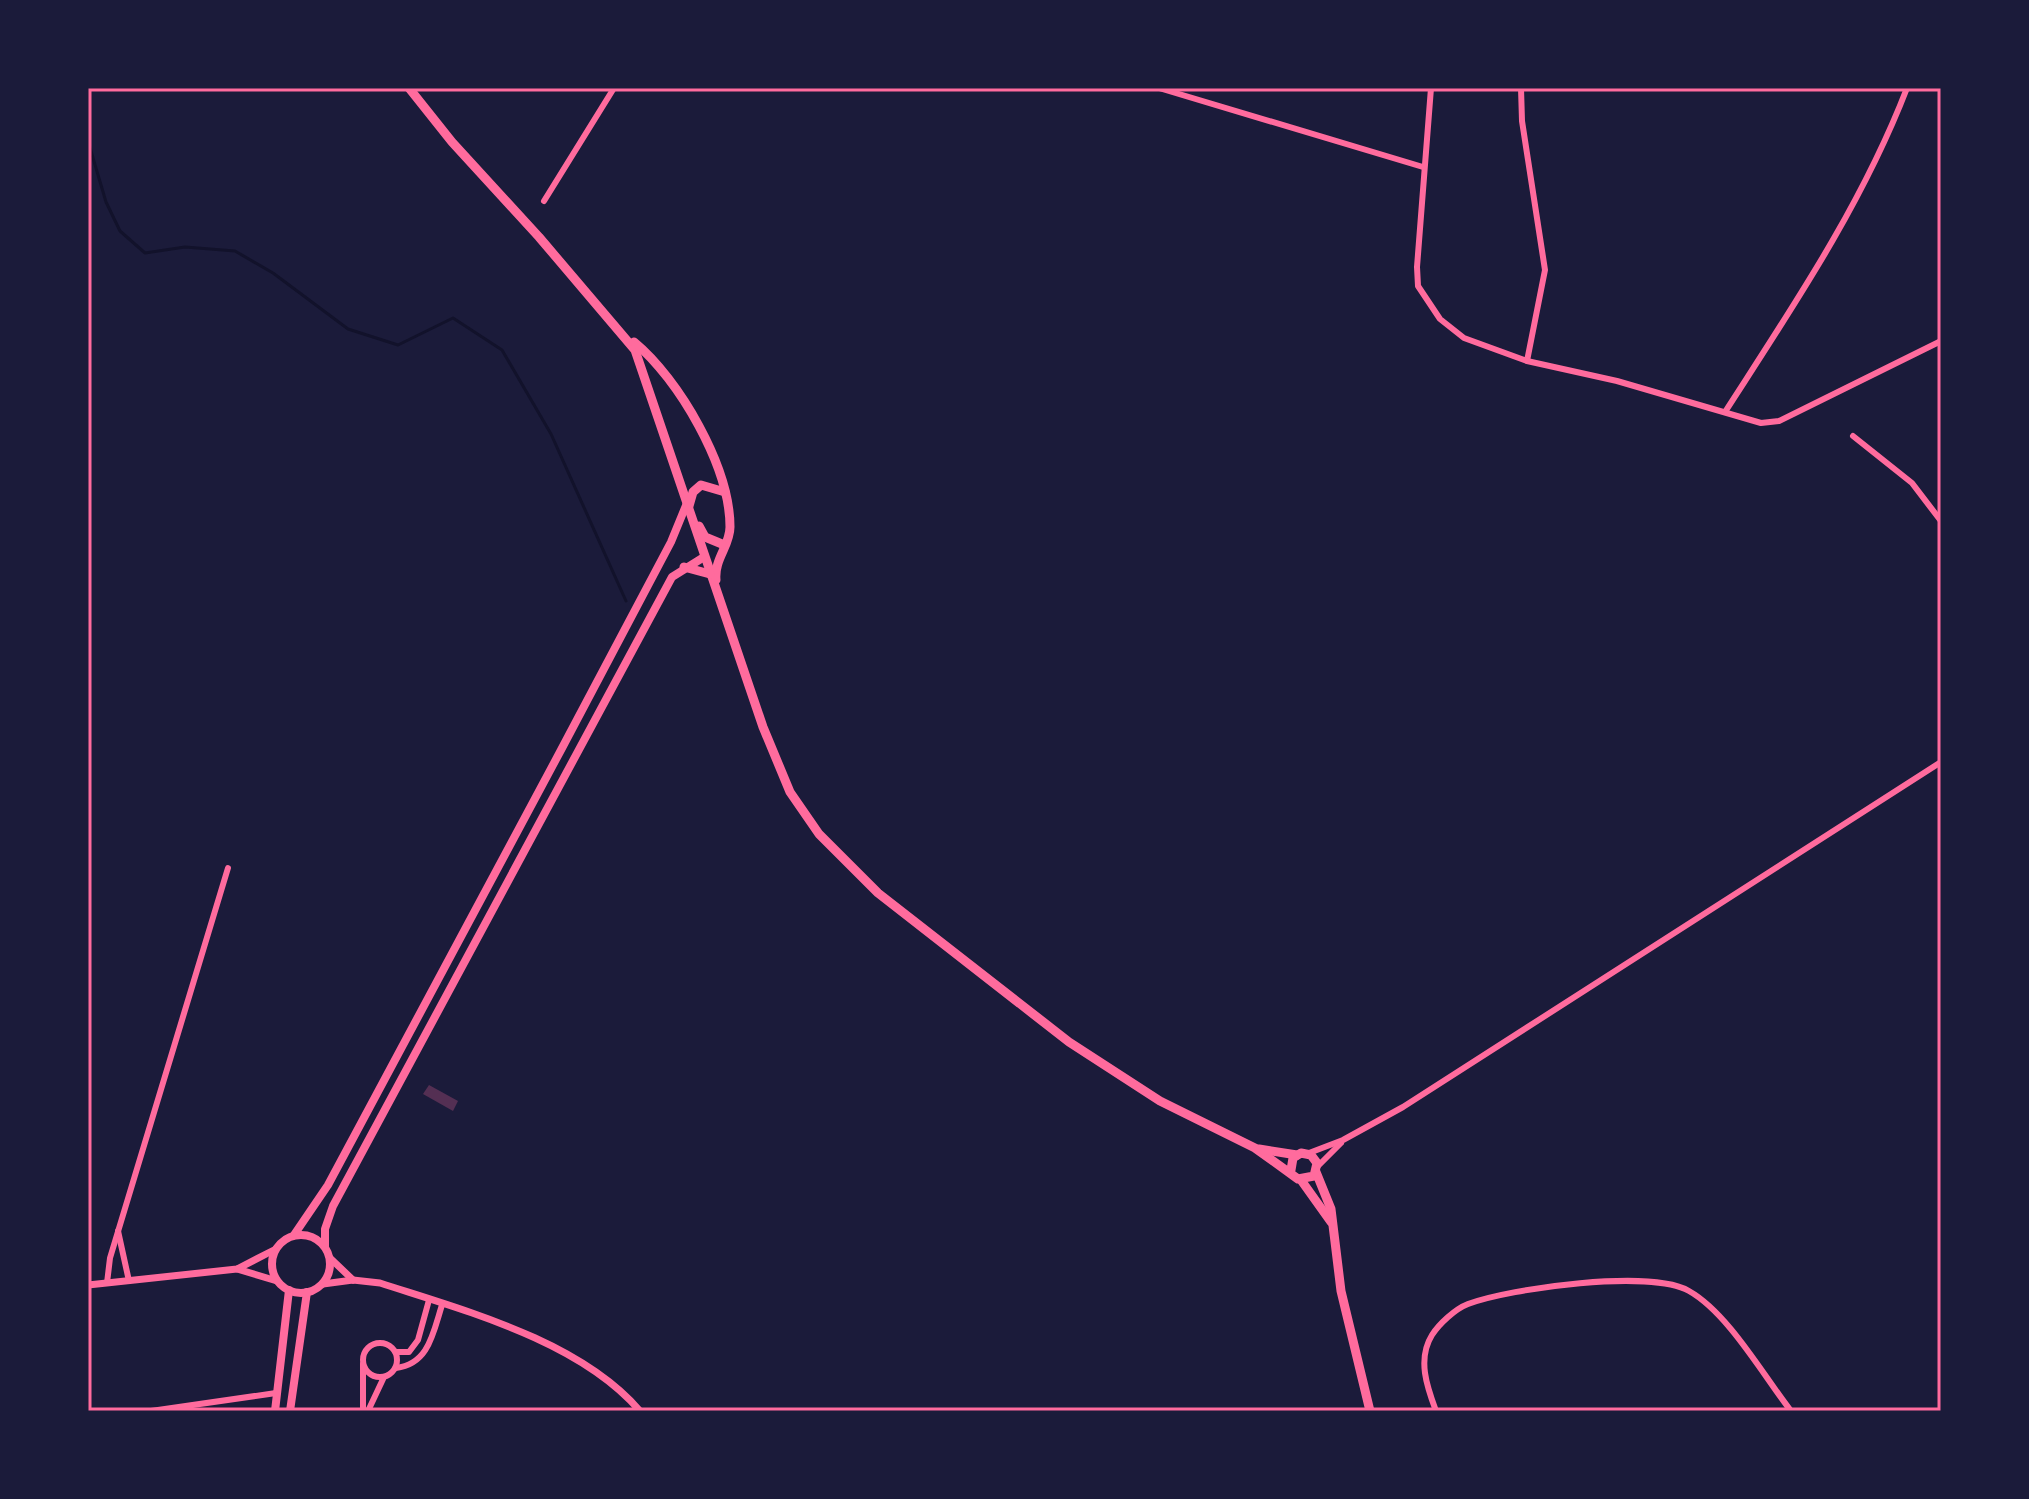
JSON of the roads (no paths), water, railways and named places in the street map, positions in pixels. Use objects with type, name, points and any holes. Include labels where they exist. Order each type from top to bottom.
[{"type":"main road","points":[[409,88],[452,142],[625,335],[654,362],[694,418],[705,436],[725,492],[726,540],[716,563],[716,586]]},
{"type":"main road","points":[[625,335],[638,358],[763,727],[790,792],[819,834],[849,869],[1069,1042],[1168,1106],[1255,1148],[1291,1170],[1331,1222]]},
{"type":"main road","points":[[725,492],[701,485],[688,503],[671,542],[328,1185],[294,1235],[274,1250],[271,1266],[277,1281],[289,1290],[307,1292],[323,1284],[329,1271],[330,1258],[325,1246],[325,1229],[333,1206],[672,577],[726,540]]},
{"type":"main road","points":[[688,503],[705,537],[726,540]]},
{"type":"main road","points":[[684,567],[710,574]]},
{"type":"main road","points":[[1255,1148],[1315,1159],[1329,1200],[1341,1291],[1370,1411]]},
{"type":"main road","points":[[1291,1170],[1301,1154]]},
{"type":"main road","points":[[1301,1180],[1310,1179],[1317,1170]]},
{"type":"main road","points":[[294,1235],[306,1234],[325,1246]]},
{"type":"main road","points":[[275,1411],[289,1290]]},
{"type":"main road","points":[[290,1411],[307,1292]]},
{"type":"street","points":[[544,201],[614,88]]},
{"type":"street","points":[[1159,88],[1423,167]]},
{"type":"street","points":[[1431,88],[1423,167],[1418,286],[1428,306],[1464,338],[1527,361],[1617,381],[1761,423],[1779,421],[1941,341]]},
{"type":"street","points":[[1521,88],[1522,121],[1545,270],[1527,361]]},
{"type":"street","points":[[1725,412],[1857,199],[1881,154],[1907,88]]},
{"type":"street","points":[[1853,436],[1912,483],[1941,521]]},
{"type":"street","points":[[1301,1154],[1343,1140],[1403,1107],[1941,762]]},
{"type":"street","points":[[107,1283],[110,1258],[228,868]]},
{"type":"street","points":[[1317,1170],[1343,1140]]},
{"type":"street","points":[[118,1231],[129,1281]]},
{"type":"street","points":[[88,1285],[237,1269],[274,1250]]},
{"type":"street","points":[[330,1258],[353,1280]]},
{"type":"street","points":[[237,1269],[277,1281]]},
{"type":"street","points":[[323,1284],[353,1280],[380,1283],[574,1355],[640,1411]]},
{"type":"street","points":[[1436,1411],[1427,1387],[1423,1355],[1432,1335],[1465,1305],[1509,1292],[1607,1282],[1664,1282],[1689,1291],[1716,1312],[1791,1411]]},
{"type":"street","points":[[396,1352],[409,1352],[415,1345],[429,1300]]},
{"type":"street","points":[[366,1411],[384,1377],[396,1368],[414,1364],[427,1351],[442,1305]]},
{"type":"street","points":[[366,1411],[363,1361],[366,1350],[376,1343],[388,1344],[396,1352],[396,1368]]},
{"type":"street","points":[[363,1361],[373,1375],[384,1377]]},
{"type":"street","points":[[151,1411],[276,1393]]},
{"type":"waterway","points":[[88,141],[106,202],[120,231],[145,253],[185,247],[235,251],[273,273],[348,329],[398,345],[453,318],[502,350],[551,434],[626,601]]}]
